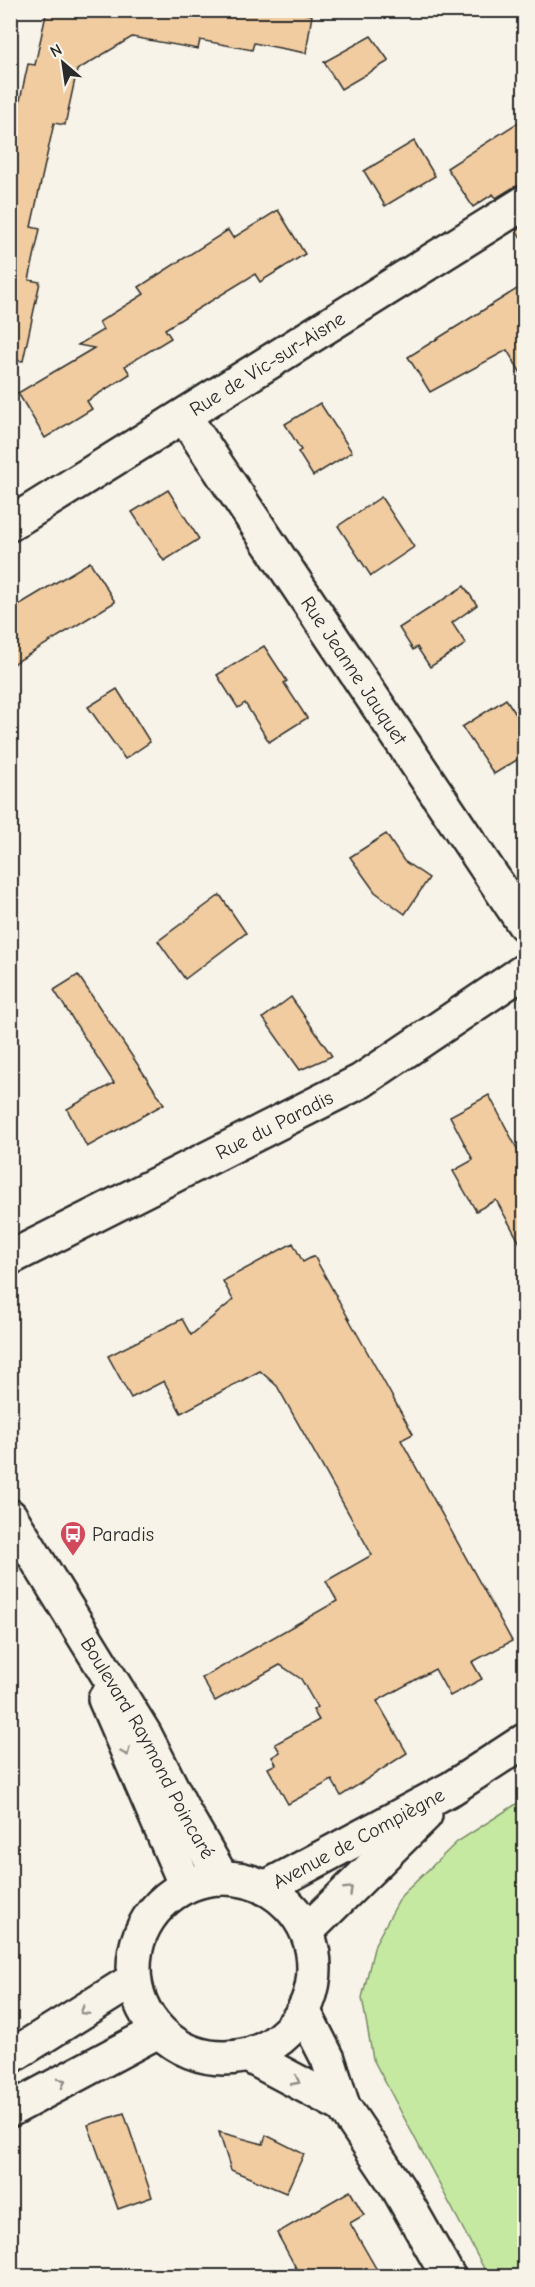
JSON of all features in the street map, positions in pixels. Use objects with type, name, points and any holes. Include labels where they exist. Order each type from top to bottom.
[{"type":"street","name":"Rue de Vic-sur-Aisne","points":[[10,524],[525,203]]},
{"type":"street","name":"Rue Jeanne Jauquet","points":[[184,416],[525,924]]},
{"type":"street","name":"Rue du Paradis","points":[[10,1258],[361,1081],[525,971]]},
{"type":"street","name":"Boulevard Raymond Poincaré","points":[[10,1515],[145,1735],[185,1815],[222,1878]]},
{"type":"street","name":"Boulevard Raymond Poincaré","points":[[73,1620],[123,1745],[186,1886]]},
{"type":"street","name":"Avenue de Compiègne","points":[[265,1888],[453,1788],[525,1741]]},
{"type":"street","name":"Avenue de Compiègne","points":[[307,1931],[453,1788]]},
{"type":"street","points":[[222,1878],[244,1880],[265,1888],[290,1906],[307,1931],[314,1967],[313,1986],[304,2012],[281,2039],[249,2056],[216,2059],[184,2051],[158,2031],[142,2008],[134,1980],[135,1952],[144,1925],[162,1902],[186,1886],[203,1880],[222,1878]]},
{"type":"street","points":[[10,2057],[134,1980]]},
{"type":"street","points":[[304,2012],[328,2059],[343,2106],[398,2188],[448,2277]]},
{"type":"street","points":[[10,2110],[158,2031]]},
{"type":"street","points":[[249,2056],[343,2106]]},
{"type":"green space","points":[[524,1799],[524,2276],[488,2276],[373,2059],[362,1998],[375,1944],[402,1895],[457,1842]]},
{"type":"building","points":[[47,10],[284,10],[312,15],[306,53],[254,43],[252,50],[200,40],[198,49],[132,37],[77,70],[65,125],[54,123],[31,227],[40,229],[29,280],[40,282],[23,361],[10,360],[10,113],[17,114],[28,64],[35,65]]},
{"type":"building","points":[[371,36],[389,61],[341,89],[324,62]]},
{"type":"building","points":[[525,118],[525,184],[514,187],[496,198],[493,194],[473,207],[447,168]]},
{"type":"building","points":[[414,141],[435,176],[385,206],[364,171]]},
{"type":"building","points":[[278,210],[305,254],[260,282],[255,274],[165,329],[171,338],[125,366],[130,374],[87,401],[92,409],[45,438],[18,393],[94,348],[78,345],[103,330],[99,322],[144,294],[139,287],[228,230],[233,238]]},
{"type":"building","points":[[525,225],[525,244],[516,230]]},
{"type":"building","points":[[525,284],[525,380],[507,350],[430,392],[408,357]]},
{"type":"building","points":[[320,403],[352,452],[313,476],[298,452],[301,450],[285,424]]},
{"type":"building","points":[[168,490],[199,539],[164,561],[132,512]]},
{"type":"building","points":[[381,497],[414,547],[371,576],[338,526]]},
{"type":"building","points":[[90,562],[115,602],[10,666],[10,610]]},
{"type":"building","points":[[464,586],[477,605],[452,623],[466,644],[430,667],[417,647],[413,650],[399,628]]},
{"type":"building","points":[[264,646],[287,681],[284,683],[307,718],[269,742],[245,703],[238,708],[217,675]]},
{"type":"building","points":[[117,689],[150,742],[125,759],[88,707]]},
{"type":"building","points":[[506,699],[525,728],[525,755],[494,774],[462,727]]},
{"type":"building","points":[[386,834],[404,861],[429,878],[405,914],[375,892],[350,857]]},
{"type":"building","points":[[220,895],[246,933],[185,979],[158,941]]},
{"type":"building","points":[[78,975],[164,1104],[87,1147],[67,1109],[114,1083],[54,990]]},
{"type":"building","points":[[291,997],[332,1056],[300,1070],[263,1018]]},
{"type":"building","points":[[489,1095],[525,1164],[525,1252],[496,1200],[476,1211],[453,1171],[473,1160],[450,1116]]},
{"type":"building","points":[[293,1243],[303,1262],[314,1256],[413,1434],[401,1440],[512,1641],[472,1662],[482,1679],[450,1696],[435,1669],[377,1701],[407,1753],[341,1796],[332,1780],[288,1804],[268,1768],[276,1764],[272,1757],[280,1752],[275,1744],[319,1720],[313,1710],[317,1707],[301,1679],[280,1665],[215,1701],[202,1678],[337,1601],[326,1581],[372,1555],[277,1386],[260,1371],[181,1413],[164,1381],[131,1398],[108,1356],[182,1319],[191,1335],[233,1300],[223,1281]]},
{"type":"building","points":[[124,2113],[152,2197],[118,2209],[88,2125]]},
{"type":"building","points":[[219,2132],[263,2144],[266,2135],[304,2154],[286,2193],[231,2170]]},
{"type":"building","points":[[350,2191],[364,2215],[350,2223],[381,2277],[301,2277],[277,2233]]},
{"type":"place","name":"Paradis","points":[[73,1557]]}]
